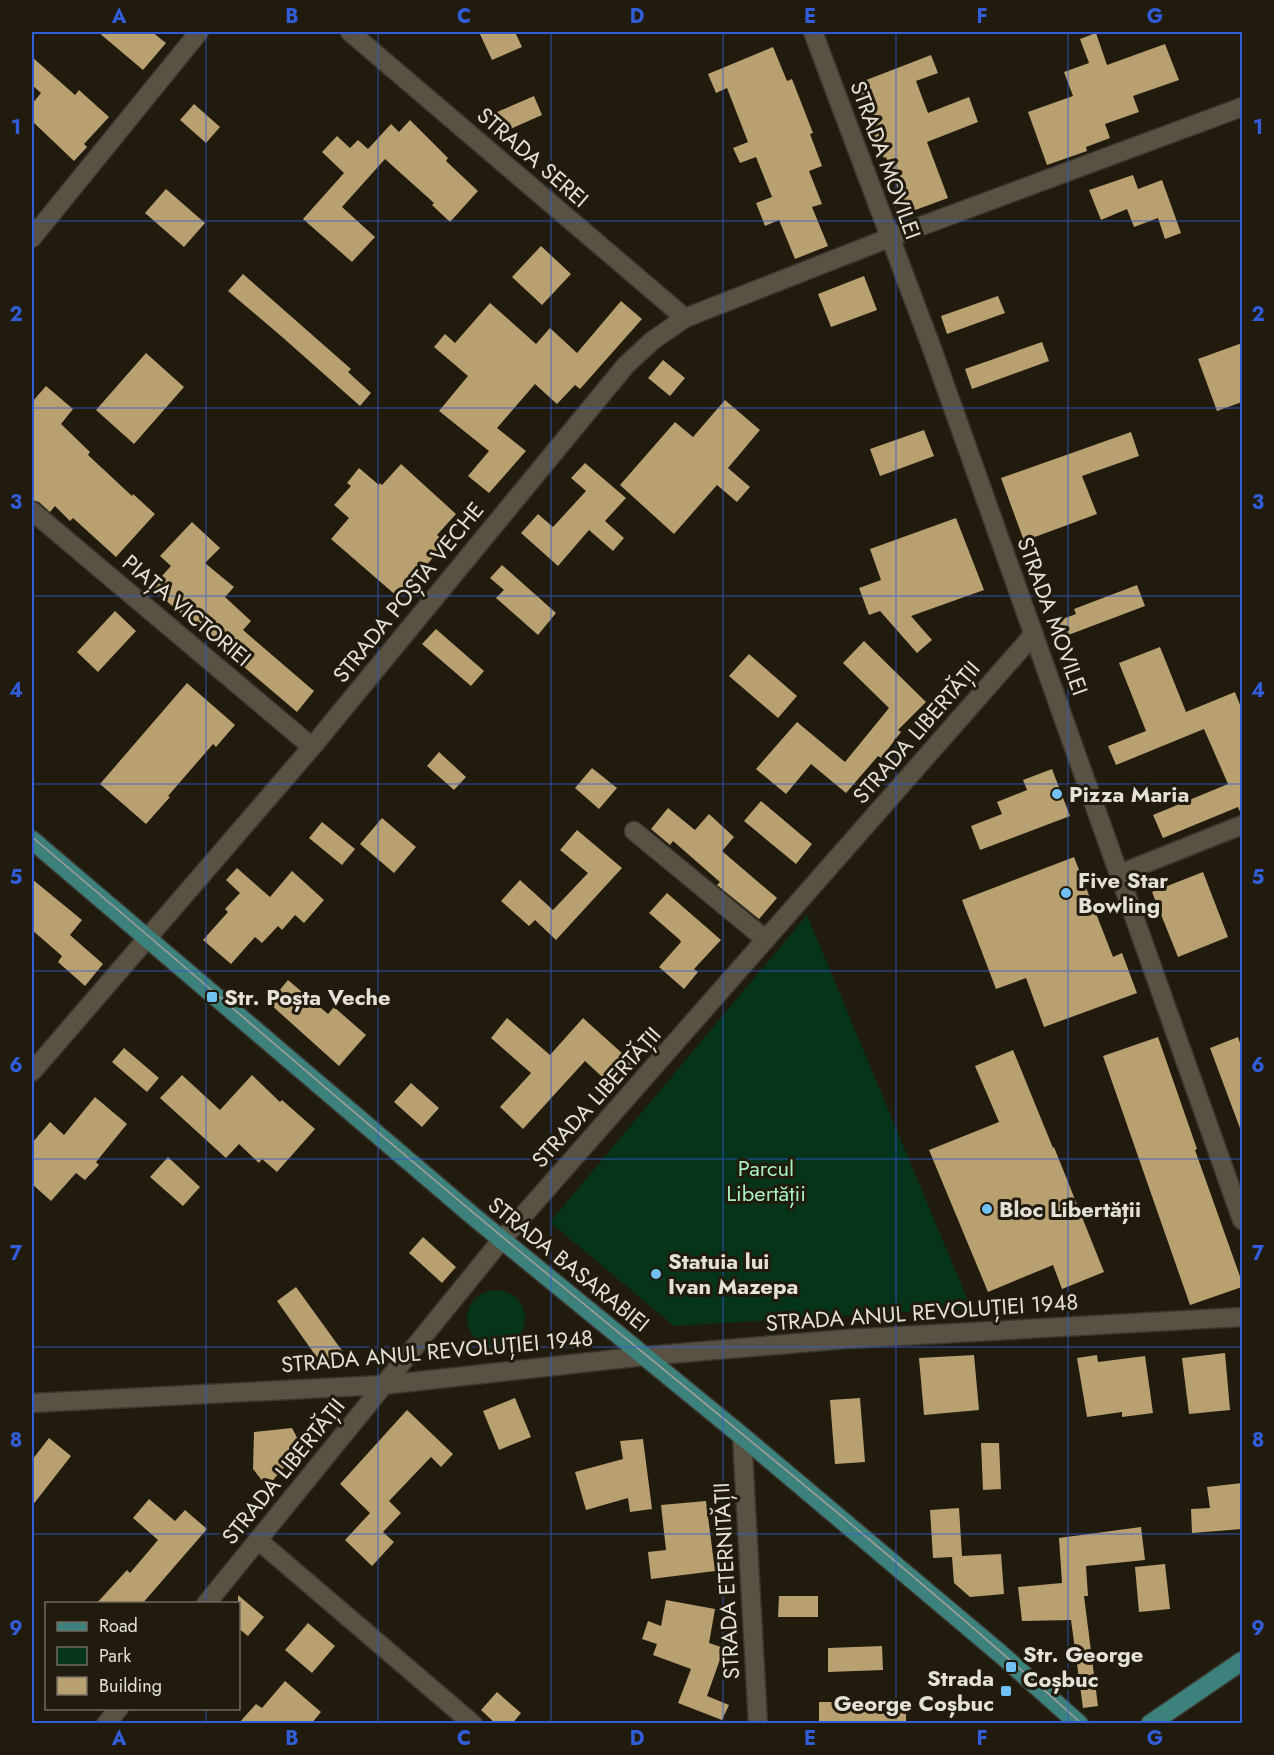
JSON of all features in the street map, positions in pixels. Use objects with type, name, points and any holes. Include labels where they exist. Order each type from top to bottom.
[{"type":"main road","name":"STRADA BASARABIEI","points":[[32,840],[502,1240],[742,1436],[1003,1656],[1079,1724]]},
{"type":"main road","points":[[1150,1724],[1242,1661]]},
{"type":"main road","points":[[1175,1724],[1187,1698]]},
{"type":"main road","points":[[1057,1703],[1059,1724]]},
{"type":"street","points":[[32,238],[199,32]]},
{"type":"street","name":"STRADA SEREI","points":[[350,32],[685,318]]},
{"type":"street","name":"STRADA MOVILEI","points":[[813,32],[931,346],[1242,1220]]},
{"type":"street","name":"STRADA POȘTA VECHE","points":[[32,1072],[312,747],[626,365],[652,341],[685,318],[889,238],[1242,107]]},
{"type":"street","name":"PIAȚA VICTORIEI","points":[[32,511],[312,747]]},
{"type":"street","name":"STRADA LIBERTĂȚII","points":[[208,1602],[502,1240],[1034,634]]},
{"type":"street","points":[[1119,874],[1242,825]]},
{"type":"street","points":[[634,831],[765,939]]},
{"type":"street","name":"STRADA ANUL REVOLUȚIEI 1948","points":[[32,1403],[383,1385],[645,1356],[847,1340],[1242,1317]]},
{"type":"street","name":"STRADA ETERNITĂȚII","points":[[742,1436],[758,1724]]},
{"type":"street","points":[[259,1541],[473,1724]]},
{"type":"street","points":[[106,1724],[117,1710]]},
{"type":"green space","name":"Parcul Libertății","points":[[807,915],[971,1308],[674,1326],[550,1222]]},
{"type":"green space","points":[[496,1290],[512,1295],[520,1303],[525,1319],[520,1335],[512,1343],[496,1348],[480,1343],[472,1335],[467,1319],[472,1303],[480,1295]]},
{"type":"building","points":[[98,32],[152,32],[166,43],[143,70]]},
{"type":"building","points":[[479,32],[515,32],[522,47],[492,60]]},
{"type":"building","points":[[1096,33],[1107,65],[1165,44],[1179,80],[1133,96],[1139,112],[1105,124],[1110,138],[1086,147],[1087,151],[1047,165],[1028,112],[1073,96],[1064,72],[1089,63],[1080,39]]},
{"type":"building","points":[[773,47],[787,81],[792,79],[813,133],[810,134],[822,166],[809,171],[822,204],[812,207],[828,246],[795,259],[779,220],[765,226],[756,203],[772,197],[756,157],[740,163],[733,148],[748,142],[727,88],[716,93],[708,74]]},
{"type":"building","points":[[931,55],[938,73],[916,81],[928,113],[969,97],[978,122],[927,142],[948,198],[907,213],[886,157],[884,158],[863,107],[856,84]]},
{"type":"building","points":[[32,57],[75,95],[79,90],[109,117],[84,144],[87,147],[74,161],[32,121],[32,104],[41,93],[32,85]]},
{"type":"building","points":[[534,96],[542,115],[506,131],[497,112]]},
{"type":"building","points":[[194,104],[220,127],[206,143],[180,120]]},
{"type":"building","points":[[410,120],[448,158],[446,161],[478,191],[450,222],[432,205],[434,203],[385,159],[342,207],[375,237],[352,262],[303,219],[344,173],[322,152],[337,136],[350,148],[358,140],[368,149],[391,124],[399,132]]},
{"type":"building","points":[[1133,175],[1138,189],[1162,180],[1181,233],[1165,239],[1158,218],[1134,227],[1127,209],[1101,220],[1089,190]]},
{"type":"building","points":[[166,189],[205,223],[184,247],[145,213]]},
{"type":"building","points":[[541,246],[571,274],[542,305],[512,277]]},
{"type":"building","points":[[243,274],[351,369],[348,372],[371,393],[360,406],[228,291]]},
{"type":"building","points":[[864,276],[877,310],[831,327],[818,294]]},
{"type":"building","points":[[998,296],[1005,313],[947,334],[941,316]]},
{"type":"building","points":[[621,301],[642,319],[580,389],[575,385],[557,404],[535,384],[497,428],[526,451],[489,493],[468,476],[489,451],[439,411],[468,376],[434,347],[445,334],[455,343],[490,303],[536,344],[550,328],[577,353]]},
{"type":"building","points":[[1042,342],[1049,361],[972,389],[965,369]]},
{"type":"building","points":[[1242,343],[1242,402],[1217,411],[1198,359]]},
{"type":"building","points":[[146,353],[184,387],[134,444],[96,410]]},
{"type":"building","points":[[663,360],[685,378],[670,396],[648,378]]},
{"type":"building","points":[[46,386],[73,409],[61,424],[90,452],[88,455],[155,514],[116,557],[73,518],[70,521],[55,506],[50,512],[39,502],[32,500],[32,402]]},
{"type":"building","points":[[725,400],[760,430],[728,468],[750,487],[737,502],[717,485],[674,534],[620,485],[675,422],[693,437]]},
{"type":"building","points":[[924,430],[934,456],[880,476],[870,449]]},
{"type":"building","points":[[1131,432],[1139,456],[1082,476],[1097,514],[1024,541],[1001,478]]},
{"type":"building","points":[[585,463],[626,498],[605,521],[624,538],[613,551],[589,530],[558,566],[521,533],[538,514],[553,527],[586,491],[571,478]]},
{"type":"building","points":[[401,464],[456,514],[437,535],[446,542],[399,598],[331,539],[349,518],[334,505],[351,486],[347,483],[359,468],[382,485]]},
{"type":"building","points":[[956,518],[984,590],[911,616],[932,640],[917,653],[880,611],[869,615],[859,588],[881,580],[870,549]]},
{"type":"building","points":[[192,522],[220,548],[205,563],[234,587],[225,597],[251,621],[243,630],[314,691],[297,712],[151,588],[171,566],[160,556]]},
{"type":"building","points":[[502,565],[556,613],[538,635],[496,598],[504,590],[490,578]]},
{"type":"building","points":[[1137,585],[1145,606],[1063,637],[1057,621],[1076,614],[1074,609]]},
{"type":"building","points":[[115,611],[136,631],[98,672],[77,652]]},
{"type":"building","points":[[436,629],[484,671],[471,686],[422,644]]},
{"type":"building","points":[[864,641],[926,702],[898,730],[901,732],[881,758],[878,756],[846,793],[811,764],[786,794],[756,769],[797,722],[845,762],[889,708],[843,663]]},
{"type":"building","points":[[1160,647],[1186,712],[1235,692],[1242,710],[1242,814],[1238,807],[1163,838],[1153,815],[1228,784],[1204,729],[1116,765],[1108,746],[1146,731],[1119,663]]},
{"type":"building","points":[[749,654],[797,696],[778,718],[729,676]]},
{"type":"building","points":[[187,683],[235,725],[216,747],[213,744],[146,824],[100,784]]},
{"type":"building","points":[[439,752],[466,777],[454,790],[427,766]]},
{"type":"building","points":[[592,768],[617,788],[599,809],[575,788]]},
{"type":"building","points":[[1052,769],[1070,816],[980,850],[971,826],[1002,814],[997,802],[1027,790],[1023,780]]},
{"type":"building","points":[[761,801],[812,844],[796,864],[744,821]]},
{"type":"building","points":[[668,808],[695,830],[709,814],[734,837],[722,851],[777,898],[759,919],[717,885],[720,882],[673,841],[670,845],[651,829]]},
{"type":"building","points":[[382,818],[416,847],[394,873],[360,844]]},
{"type":"building","points":[[322,822],[355,849],[342,865],[309,838]]},
{"type":"building","points":[[577,830],[622,868],[556,940],[535,920],[529,926],[501,901],[520,880],[553,910],[588,873],[560,850]]},
{"type":"building","points":[[1074,857],[1113,957],[1122,953],[1137,993],[1044,1027],[1026,978],[996,989],[962,900]]},
{"type":"building","points":[[237,868],[270,897],[292,871],[324,900],[304,923],[295,915],[282,930],[278,926],[262,943],[255,937],[231,964],[203,940],[228,912],[225,909],[240,893],[226,880]]},
{"type":"building","points":[[1203,872],[1228,937],[1178,957],[1152,892]]},
{"type":"building","points":[[32,879],[82,920],[70,935],[103,964],[85,986],[58,962],[62,956],[32,930]]},
{"type":"building","points":[[667,893],[721,940],[694,969],[698,972],[684,989],[659,967],[681,942],[649,913]]},
{"type":"building","points":[[288,980],[328,1014],[334,1007],[366,1035],[339,1066],[269,1003]]},
{"type":"building","points":[[507,1018],[550,1055],[583,1018],[633,1063],[612,1086],[585,1061],[523,1129],[500,1107],[531,1073],[491,1038]]},
{"type":"building","points":[[1158,1037],[1242,1282],[1242,1287],[1190,1305],[1103,1056]]},
{"type":"building","points":[[1238,1037],[1242,1049],[1242,1131],[1210,1048]]},
{"type":"building","points":[[124,1048],[159,1078],[147,1092],[112,1062]]},
{"type":"building","points":[[1013,1050],[1104,1272],[1062,1289],[1053,1265],[988,1292],[929,1150],[999,1122],[975,1066]]},
{"type":"building","points":[[182,1075],[220,1110],[252,1075],[280,1102],[282,1100],[315,1129],[277,1172],[262,1159],[259,1163],[239,1144],[226,1158],[160,1098]]},
{"type":"building","points":[[411,1083],[439,1108],[422,1127],[394,1102]]},
{"type":"building","points":[[95,1097],[127,1124],[96,1162],[99,1165],[85,1180],[76,1173],[51,1201],[32,1184],[32,1143],[50,1122],[64,1135]]},
{"type":"building","points":[[168,1157],[200,1187],[183,1206],[150,1177]]},
{"type":"building","points":[[423,1237],[456,1267],[442,1283],[409,1253]]},
{"type":"building","points":[[296,1287],[343,1352],[323,1366],[277,1301]]},
{"type":"building","points":[[1225,1353],[1230,1410],[1189,1414],[1182,1358]]},
{"type":"building","points":[[974,1355],[979,1410],[924,1415],[919,1358]]},
{"type":"building","points":[[1097,1355],[1098,1362],[1145,1356],[1153,1413],[1122,1417],[1122,1412],[1087,1417],[1077,1358]]},
{"type":"building","points":[[515,1398],[531,1437],[499,1450],[483,1411]]},
{"type":"building","points":[[860,1398],[865,1462],[835,1464],[830,1400]]},
{"type":"building","points":[[407,1410],[453,1454],[441,1467],[431,1457],[389,1501],[401,1513],[383,1532],[394,1542],[372,1566],[345,1540],[370,1513],[340,1484]]},
{"type":"building","points":[[292,1428],[302,1447],[267,1487],[253,1469],[254,1432]]},
{"type":"building","points":[[49,1438],[71,1456],[32,1506],[32,1460]]},
{"type":"building","points":[[643,1439],[652,1509],[630,1512],[628,1498],[586,1510],[575,1472],[623,1459],[620,1441]]},
{"type":"building","points":[[981,1443],[999,1443],[1001,1489],[983,1490]]},
{"type":"building","points":[[1242,1483],[1242,1529],[1192,1533],[1191,1509],[1210,1508],[1207,1487]]},
{"type":"building","points":[[149,1499],[175,1521],[185,1510],[207,1529],[144,1602],[98,1602],[127,1570],[130,1573],[158,1540],[133,1518]]},
{"type":"building","points":[[706,1501],[715,1571],[651,1579],[648,1552],[666,1550],[661,1505]]},
{"type":"building","points":[[959,1508],[962,1556],[1001,1554],[1004,1594],[970,1597],[954,1583],[952,1557],[933,1558],[930,1510]]},
{"type":"building","points":[[1141,1527],[1145,1560],[1086,1566],[1088,1596],[1084,1596],[1098,1706],[1083,1708],[1071,1620],[1022,1621],[1018,1587],[1062,1583],[1059,1538]]},
{"type":"building","points":[[1165,1564],[1170,1609],[1139,1612],[1135,1567]]},
{"type":"building","points":[[238,1595],[264,1617],[248,1636],[240,1630],[240,1602],[238,1602]]},
{"type":"building","points":[[779,1596],[818,1596],[818,1617],[778,1617]]},
{"type":"building","points":[[666,1600],[715,1609],[709,1643],[724,1648],[707,1696],[729,1705],[722,1720],[678,1703],[691,1669],[653,1655],[657,1644],[642,1639],[648,1621],[661,1626]]},
{"type":"building","points":[[308,1623],[335,1646],[312,1673],[285,1650]]},
{"type":"building","points":[[882,1646],[883,1670],[828,1672],[828,1648]]},
{"type":"building","points":[[285,1681],[321,1712],[311,1724],[238,1724],[256,1704],[262,1708]]},
{"type":"building","points":[[497,1692],[521,1713],[512,1724],[496,1724],[481,1710]]},
{"type":"building","points":[[819,1702],[906,1702],[906,1721],[819,1724]]},
{"type":"tram line","points":[[32,837],[450,1194],[870,1540],[1082,1724]]},
{"type":"place","name":"Pizza Maria","points":[[1057,794]]},
{"type":"place","name":"Five Star Bowling","points":[[1066,893]]},
{"type":"place","name":"Str. Poșta Veche","points":[[212,997]]},
{"type":"place","name":"Bloc Libertății","points":[[987,1209]]},
{"type":"place","name":"Statuia lui Ivan Mazepa","points":[[656,1274]]},
{"type":"place","name":"Str. George Coșbuc","points":[[1011,1667]]},
{"type":"place","name":"Strada George Coșbuc","points":[[1006,1691]]}]
